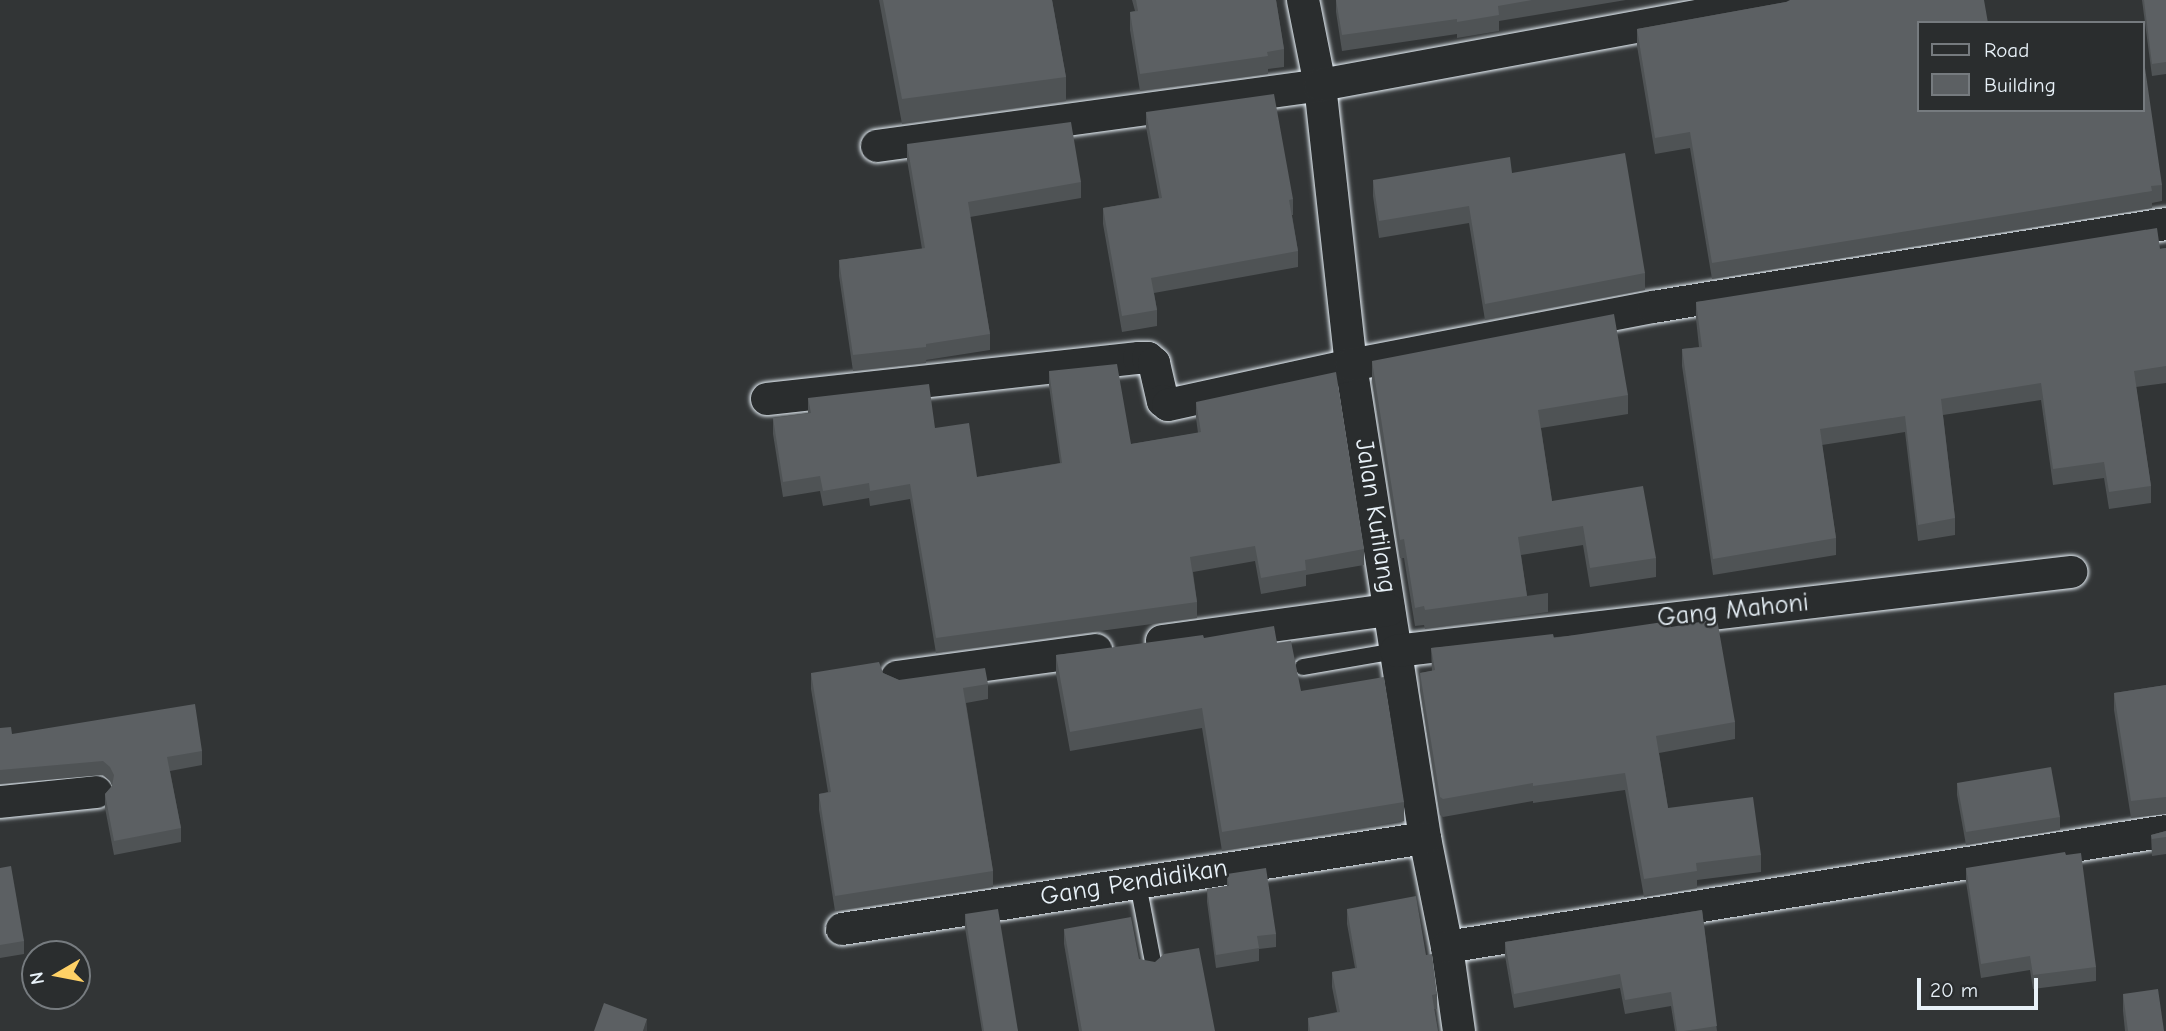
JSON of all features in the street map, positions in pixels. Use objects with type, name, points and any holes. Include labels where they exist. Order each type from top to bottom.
[{"type":"street","name":"Jalan Kutilang","points":[[1303,0],[1320,85],[1351,365],[1425,838],[1447,947],[1459,1031]]},
{"type":"street","points":[[877,146],[1320,85],[1783,0]]},
{"type":"street","points":[[767,399],[1148,358],[1154,363],[1163,401],[1168,405],[1351,365],[1666,304],[2166,224]]},
{"type":"street","name":"Gang Mahoni","points":[[1396,651],[2071,572]]},
{"type":"street","points":[[897,677],[1389,610]]},
{"type":"street","points":[[0,802],[96,792]]},
{"type":"street","points":[[1447,947],[2166,831]]},
{"type":"street","name":"Gang Pendidikan","points":[[842,929],[1425,838]]},
{"type":"lane","points":[[1303,667],[1396,651]]},
{"type":"lane","points":[[1138,884],[1154,967]]},
{"type":"building","points":[[883,0],[1052,0],[1066,77],[902,99]]},
{"type":"building","points":[[1136,0],[1276,0],[1284,49],[1267,52],[1268,56],[1140,74],[1130,12],[1138,11]]},
{"type":"building","points":[[1336,0],[1532,0],[1498,6],[1499,15],[1342,35]]},
{"type":"building","points":[[1984,0],[1988,21],[1918,21],[1918,112],[2145,112],[2145,68],[2162,185],[2151,186],[2152,191],[1712,263],[1690,132],[1655,138],[1637,29],[1786,2]]},
{"type":"building","points":[[2144,0],[2166,0],[2166,62],[2152,64]]},
{"type":"building","points":[[1274,94],[1293,199],[1289,200],[1298,251],[1151,278],[1157,310],[1122,316],[1103,208],[1162,198],[1146,112]]},
{"type":"building","points":[[1071,122],[1081,182],[968,202],[990,334],[926,344],[926,347],[853,355],[839,260],[925,248],[907,144]]},
{"type":"building","points":[[1625,153],[1645,273],[1485,304],[1469,206],[1379,221],[1373,180],[1510,157],[1512,173]]},
{"type":"building","points":[[2157,228],[2160,249],[2166,248],[2166,366],[2134,371],[2151,486],[2109,492],[2104,462],[2053,469],[2041,383],[1941,399],[1955,518],[1918,525],[1905,416],[1820,429],[1836,538],[1713,559],[1682,349],[1702,347],[1696,302]]},
{"type":"building","points":[[1614,314],[1628,395],[1538,410],[1552,501],[1643,486],[1656,558],[1590,568],[1583,526],[1518,537],[1527,596],[1425,610],[1424,606],[1415,608],[1404,539],[1400,540],[1372,361]]},
{"type":"building","points":[[1117,364],[1131,444],[1201,432],[1196,402],[1336,372],[1364,549],[1305,560],[1306,570],[1261,578],[1255,546],[1190,557],[1197,602],[936,638],[910,484],[870,491],[869,483],[823,491],[820,476],[783,482],[773,418],[811,413],[808,398],[929,384],[935,428],[969,423],[977,477],[1062,463],[1049,371]]},
{"type":"building","points":[[1717,619],[1735,722],[1656,736],[1668,808],[1753,797],[1761,855],[1696,863],[1697,871],[1644,879],[1625,773],[1533,786],[1533,783],[1443,799],[1440,797],[1420,673],[1435,670],[1431,648],[1553,634],[1554,638],[1670,621],[1671,627]]},
{"type":"building","points":[[1274,626],[1277,643],[1291,641],[1301,691],[1384,677],[1404,802],[1222,832],[1202,708],[1070,732],[1056,655],[1203,635],[1204,638]]},
{"type":"building","points":[[879,662],[883,673],[899,680],[985,668],[988,684],[963,688],[993,871],[835,896],[819,794],[831,792],[811,673]]},
{"type":"building","points":[[2166,685],[2166,797],[2131,801],[2114,693]]},
{"type":"building","points":[[195,704],[202,751],[167,757],[181,828],[114,841],[105,794],[112,786],[114,775],[103,761],[0,770],[0,728],[11,727],[12,734]]},
{"type":"building","points":[[2051,767],[2060,817],[1966,832],[1957,783]]},
{"type":"building","points":[[2166,831],[2166,837],[2152,839],[2151,835]]},
{"type":"building","points":[[2065,852],[2066,855],[2081,853],[2096,967],[2033,975],[2030,956],[1981,964],[1966,868]]},
{"type":"building","points":[[11,866],[24,940],[0,945],[0,868]]},
{"type":"building","points":[[1266,868],[1276,934],[1257,936],[1259,948],[1216,955],[1207,889],[1229,886],[1227,874]]},
{"type":"building","points":[[1416,896],[1426,955],[1432,954],[1437,994],[1432,995],[1438,1031],[1310,1031],[1308,1018],[1340,1012],[1332,972],[1357,968],[1347,909]]},
{"type":"building","points":[[998,909],[1018,1031],[984,1031],[965,914]]},
{"type":"building","points":[[1702,910],[1717,1026],[1677,1031],[1671,992],[1625,1000],[1620,974],[1514,994],[1505,942]]},
{"type":"building","points":[[1131,917],[1139,959],[1155,962],[1164,954],[1199,948],[1215,1031],[1082,1031],[1064,929]]},
{"type":"building","points":[[2158,989],[2164,1031],[2128,1031],[2123,994]]},
{"type":"building","points":[[604,1003],[647,1019],[643,1031],[594,1031]]}]
